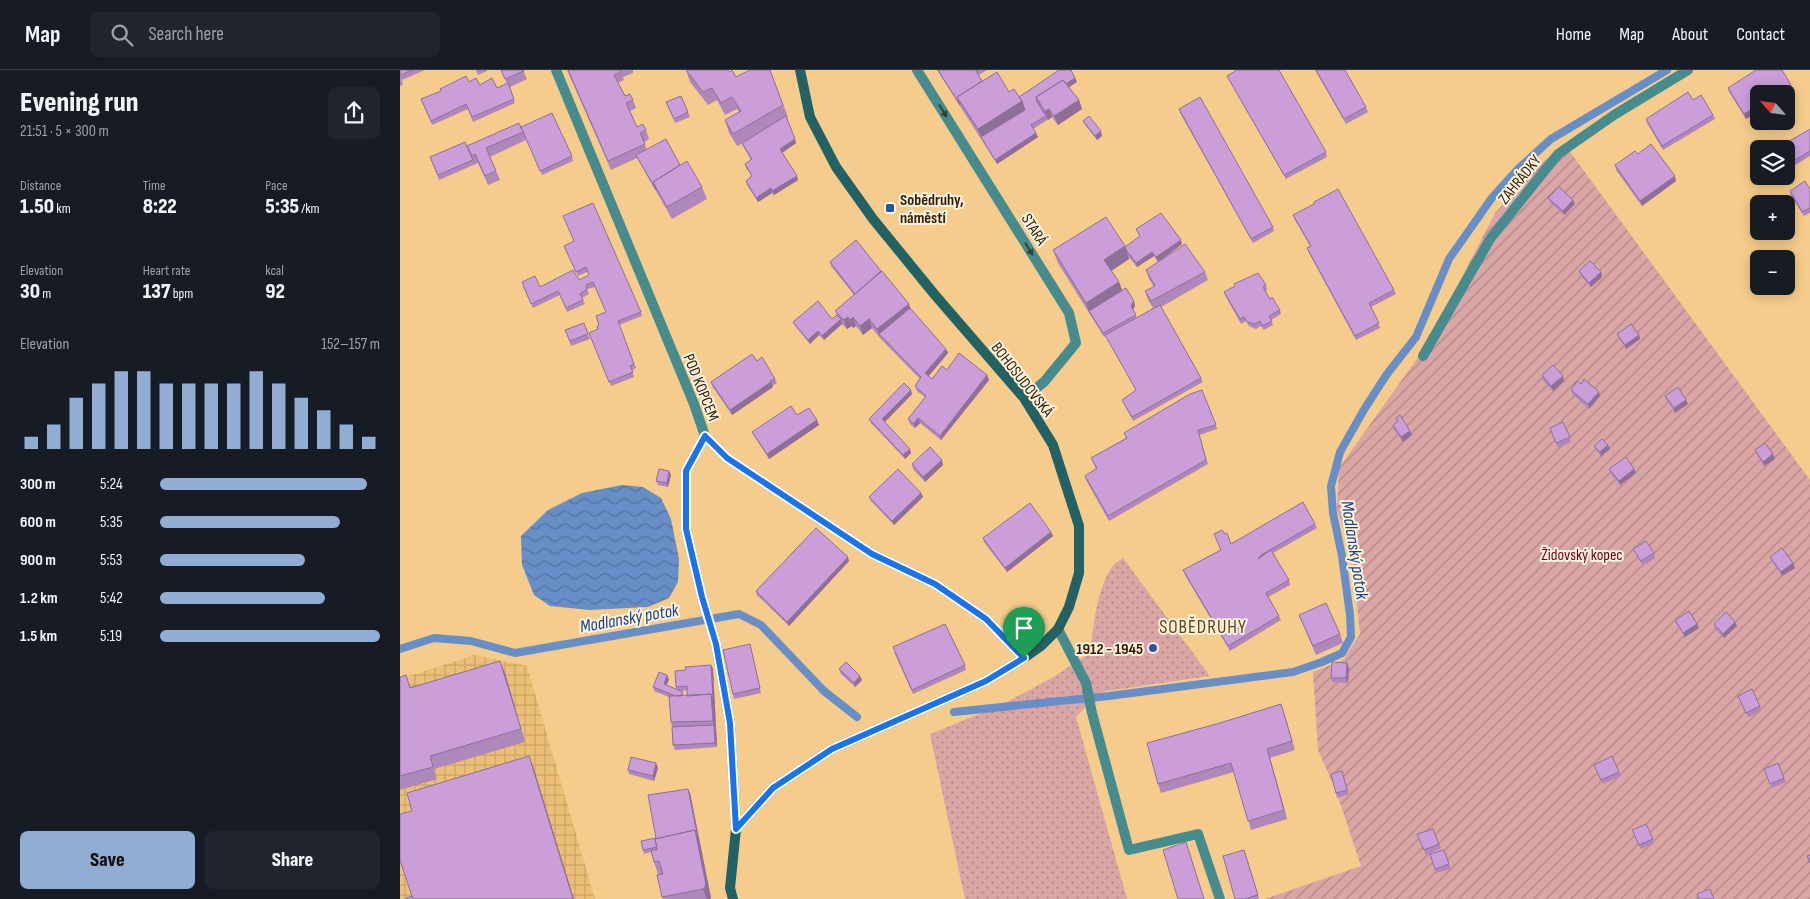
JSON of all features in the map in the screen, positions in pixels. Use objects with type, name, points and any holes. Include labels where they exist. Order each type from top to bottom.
[{"type":"street","name":"POD KOPCEM","points":[[556,70],[694,404],[705,436],[727,458],[872,554],[935,584],[986,619],[1024,658]]},
{"type":"street","name":"BOHOSUDOVSKÁ","points":[[736,829],[773,788],[832,749],[986,681],[1041,646],[1058,629],[1068,607],[1079,573],[1079,526],[1053,445],[1024,398],[879,227],[836,167],[810,117],[800,70]]},
{"type":"street","name":"STARÁ","points":[[917,70],[1069,313],[1076,343],[1044,382],[1024,398]]},
{"type":"street","name":"ZAHRÁDKY","points":[[1422,356],[1490,239],[1558,154],[1614,115],[1688,70]]},
{"type":"street","points":[[705,436],[686,471],[686,529],[702,597],[716,644],[730,723],[736,829],[730,888],[732,899]]},
{"type":"street","points":[[1058,629],[1086,683],[1092,713],[1129,850],[1198,834],[1220,899]]},
{"type":"shaded area","points":[[474,655],[527,666],[595,899],[400,899],[400,679]]},
{"type":"green space","name":"Židovský kopec","points":[[1565,145],[1810,480],[1810,899],[1265,899],[1361,866],[1336,791],[1318,750],[1313,672],[1343,660],[1360,634],[1352,553],[1337,510],[1339,468],[1426,346],[1495,213],[1544,161]]},
{"type":"green space","points":[[1123,558],[1210,676],[1100,692],[1076,717],[1127,899],[965,899],[930,734],[999,706],[1052,678],[1090,653],[1096,609],[1102,588],[1111,568]]},
{"type":"water","points":[[622,485],[643,487],[661,498],[671,519],[679,559],[678,582],[669,598],[648,607],[590,610],[550,606],[534,595],[522,565],[521,536],[548,510],[582,493]]},
{"type":"building","points":[[400,70],[413,70],[400,75]]},
{"type":"building","points":[[501,70],[523,70],[524,71],[505,79]]},
{"type":"building","points":[[568,70],[620,70],[621,72],[614,75],[625,96],[630,94],[633,100],[626,103],[637,127],[643,124],[646,130],[640,133],[645,144],[608,161]]},
{"type":"building","points":[[686,70],[728,70],[730,72],[732,70],[736,77],[750,70],[770,70],[783,105],[733,134],[725,120],[741,111],[732,97],[721,103],[712,88],[703,92]]},
{"type":"building","points":[[938,70],[977,70],[982,81],[957,97],[960,105]]},
{"type":"building","points":[[1059,70],[1071,70],[1075,78],[1066,84],[1063,80],[1036,97],[1046,116],[1031,125],[1036,133],[995,160],[981,137],[1025,110],[1019,97]]},
{"type":"building","points":[[1237,70],[1279,70],[1326,152],[1284,175],[1227,76]]},
{"type":"building","points":[[1316,70],[1345,70],[1366,107],[1344,119]]},
{"type":"building","points":[[1756,70],[1782,70],[1791,85],[1750,85],[1750,110],[1744,114],[1728,88]]},
{"type":"building","points":[[997,72],[1009,92],[1014,89],[1022,101],[978,129],[957,97]]},
{"type":"building","points":[[466,76],[469,82],[476,78],[480,85],[492,78],[497,88],[508,83],[514,99],[472,117],[466,104],[431,121],[421,99],[441,91],[440,89]]},
{"type":"building","points":[[1063,80],[1079,100],[1054,116],[1049,109],[1045,111],[1036,97]]},
{"type":"building","points":[[1688,92],[1693,100],[1701,95],[1713,115],[1662,146],[1646,119]]},
{"type":"building","points":[[681,96],[688,112],[674,119],[666,102]]},
{"type":"building","points":[[1200,97],[1273,227],[1251,239],[1179,109]]},
{"type":"building","points":[[552,113],[572,156],[540,171],[521,127]]},
{"type":"building","points":[[786,116],[795,139],[780,149],[797,176],[772,191],[771,188],[756,198],[746,181],[752,176],[745,164],[752,159],[742,143]]},
{"type":"building","points":[[1089,116],[1101,131],[1095,136],[1083,121]]},
{"type":"building","points":[[519,123],[523,132],[486,148],[496,171],[485,176],[475,154],[472,156],[467,146]]},
{"type":"building","points":[[1810,129],[1810,151],[1795,160],[1795,140],[1791,140]]},
{"type":"building","points":[[666,139],[680,165],[653,182],[656,190],[636,155]]},
{"type":"building","points":[[465,142],[473,160],[438,175],[430,157]]},
{"type":"building","points":[[1651,144],[1675,176],[1640,201],[1615,165],[1635,151],[1638,154]]},
{"type":"building","points":[[687,161],[702,187],[667,207],[653,182]]},
{"type":"building","points":[[1805,181],[1810,189],[1810,208],[1802,212],[1795,200],[1795,195],[1792,195],[1790,191]]},
{"type":"building","points":[[1559,187],[1573,200],[1563,211],[1548,198]]},
{"type":"building","points":[[1338,189],[1394,290],[1369,303],[1379,323],[1355,336],[1307,248],[1311,246],[1293,215]]},
{"type":"building","points":[[593,203],[641,312],[618,321],[634,364],[630,366],[633,372],[609,382],[589,333],[598,329],[597,326],[599,325],[596,316],[606,312],[593,282],[586,285],[587,289],[580,294],[583,300],[566,308],[558,291],[531,304],[522,282],[535,276],[540,287],[573,270],[579,280],[589,275],[586,267],[576,272],[564,246],[574,241],[563,216]]},
{"type":"building","points":[[1161,213],[1181,240],[1156,257],[1152,252],[1136,263],[1125,247],[1140,236],[1136,229]]},
{"type":"building","points":[[1106,217],[1125,246],[1104,260],[1119,282],[1086,303],[1053,250]]},
{"type":"building","points":[[856,240],[881,271],[855,294],[830,262]]},
{"type":"building","points":[[1185,244],[1205,272],[1151,301],[1145,291],[1155,286],[1146,270]]},
{"type":"building","points":[[1590,261],[1601,272],[1589,283],[1579,271]]},
{"type":"building","points":[[882,271],[909,304],[877,329],[869,319],[860,326],[853,317],[850,320],[848,317],[844,320],[835,311]]},
{"type":"building","points":[[1258,273],[1266,285],[1263,287],[1270,299],[1272,297],[1280,310],[1269,316],[1272,321],[1262,326],[1260,321],[1255,324],[1247,322],[1244,317],[1240,319],[1224,292],[1235,286],[1234,284]]},
{"type":"building","points":[[1126,288],[1134,301],[1131,306],[1136,315],[1103,333],[1089,311]]},
{"type":"building","points":[[818,301],[832,319],[837,315],[841,319],[822,336],[818,331],[808,340],[793,322]]},
{"type":"building","points":[[1160,305],[1201,378],[1132,417],[1122,400],[1136,390],[1105,335]]},
{"type":"building","points":[[910,308],[946,349],[925,373],[932,379],[942,366],[947,370],[959,353],[987,375],[940,436],[918,418],[914,424],[908,419],[926,396],[915,386],[921,377],[879,334]]},
{"type":"building","points":[[584,323],[588,334],[570,341],[565,330]]},
{"type":"building","points":[[1631,324],[1639,335],[1625,345],[1617,334]]},
{"type":"building","points":[[752,354],[757,361],[762,357],[775,379],[730,410],[711,382]]},
{"type":"building","points":[[1553,365],[1563,376],[1551,386],[1542,375]]},
{"type":"building","points":[[1584,379],[1599,392],[1588,404],[1571,390],[1577,381],[1581,384]]},
{"type":"building","points":[[904,383],[911,390],[882,419],[910,449],[903,455],[869,419]]},
{"type":"building","points":[[1678,387],[1686,400],[1674,408],[1665,396]]},
{"type":"building","points":[[1202,390],[1216,425],[1198,430],[1206,460],[1108,516],[1085,476],[1097,468],[1091,458],[1127,438],[1124,433],[1190,394]]},
{"type":"building","points":[[791,406],[797,415],[809,408],[817,420],[767,454],[752,432]]},
{"type":"building","points":[[1400,415],[1410,431],[1401,437],[1393,425],[1398,421],[1396,418]]},
{"type":"building","points":[[1563,422],[1570,437],[1556,443],[1550,428]]},
{"type":"building","points":[[1602,439],[1608,445],[1600,452],[1594,446]]},
{"type":"building","points":[[1765,443],[1773,454],[1763,462],[1755,450]]},
{"type":"building","points":[[930,447],[942,460],[923,477],[912,464]]},
{"type":"building","points":[[1626,457],[1634,469],[1619,481],[1609,469]]},
{"type":"building","points":[[659,469],[669,471],[667,483],[656,481]]},
{"type":"building","points":[[898,469],[921,493],[892,521],[869,497]]},
{"type":"building","points":[[1303,502],[1315,524],[1261,555],[1258,559],[1271,550],[1289,580],[1266,593],[1279,616],[1228,646],[1183,570],[1221,550],[1214,534],[1222,530],[1225,534],[1227,533],[1231,544]]},
{"type":"building","points":[[1030,503],[1051,532],[1005,568],[983,538]]},
{"type":"building","points":[[816,528],[848,557],[787,622],[756,591]]},
{"type":"building","points":[[1646,541],[1654,553],[1641,561],[1633,549]]},
{"type":"building","points":[[1782,548],[1793,563],[1781,572],[1770,557]]},
{"type":"building","points":[[1326,603],[1340,634],[1313,646],[1299,615]]},
{"type":"building","points":[[1689,611],[1697,624],[1683,633],[1675,620]]},
{"type":"building","points":[[1726,612],[1735,622],[1723,634],[1714,624]]},
{"type":"building","points":[[945,624],[965,665],[912,690],[893,647]]},
{"type":"building","points":[[750,644],[760,688],[733,694],[723,650]]},
{"type":"building","points":[[500,661],[521,729],[430,756],[433,767],[400,776],[400,677],[406,675],[410,688]]},
{"type":"building","points":[[846,662],[860,676],[854,683],[839,669]]},
{"type":"building","points":[[1332,662],[1347,663],[1346,678],[1331,678]]},
{"type":"building","points":[[711,665],[713,699],[711,694],[687,696],[687,686],[676,687],[675,671],[686,670],[685,667]]},
{"type":"building","points":[[659,672],[667,675],[664,684],[683,692],[681,696],[676,696],[653,687]]},
{"type":"building","points":[[1752,689],[1760,706],[1746,713],[1738,696]]},
{"type":"building","points":[[711,694],[713,721],[671,722],[669,696]]},
{"type":"building","points":[[1281,704],[1292,741],[1267,749],[1284,810],[1248,821],[1231,763],[1158,784],[1147,743]]},
{"type":"building","points":[[714,725],[715,743],[673,745],[672,727]]},
{"type":"building","points":[[529,756],[573,899],[413,899],[400,860],[400,814],[412,811],[407,793]]},
{"type":"building","points":[[1612,756],[1619,772],[1601,780],[1594,765]]},
{"type":"building","points":[[631,757],[656,763],[653,776],[628,770]]},
{"type":"building","points":[[1778,763],[1784,778],[1770,784],[1764,769]]},
{"type":"building","points":[[1342,771],[1347,790],[1336,793],[1331,774]]},
{"type":"building","points":[[688,789],[698,838],[695,830],[655,839],[657,847],[643,850],[641,841],[656,838],[648,795]]},
{"type":"building","points":[[1646,824],[1653,839],[1639,845],[1632,830]]},
{"type":"building","points":[[1433,829],[1439,844],[1424,850],[1417,834]]},
{"type":"building","points":[[695,830],[706,885],[703,889],[662,897],[657,875],[663,874],[659,861],[654,862],[651,850],[657,850],[655,839]]},
{"type":"building","points":[[1186,842],[1204,899],[1178,899],[1163,850]]},
{"type":"building","points":[[1244,850],[1258,895],[1244,899],[1235,899],[1223,856]]},
{"type":"building","points":[[1444,850],[1449,864],[1435,869],[1430,854]]},
{"type":"building","points":[[1710,889],[1714,899],[1699,899],[1697,894]]},
{"type":"waterway","name":"Modlanský potok","points":[[954,712],[1109,696],[1293,672],[1342,653],[1351,637],[1350,615],[1342,556],[1333,513],[1331,486],[1340,452],[1387,374],[1416,337],[1449,259],[1491,199],[1518,169],[1551,139],[1667,70]]},
{"type":"waterway","name":"Modlanský potok","points":[[400,649],[434,638],[471,641],[515,653],[739,614],[761,625],[824,691],[857,717]]},
{"type":"place","name":"Sobědruhy, náměstí","points":[[890,208]]},
{"type":"place","name":"1912 - 1945","points":[[1153,648]]},
{"type":"district","name":"SOBĚDRUHY","points":[[1203,626]]},
{"type":"route","points":[[705,436],[727,458],[872,554],[935,584],[986,619],[1024,658],[986,681],[832,749],[773,788],[736,829],[730,723],[716,644],[702,597],[686,529],[686,471],[705,436]]}]
